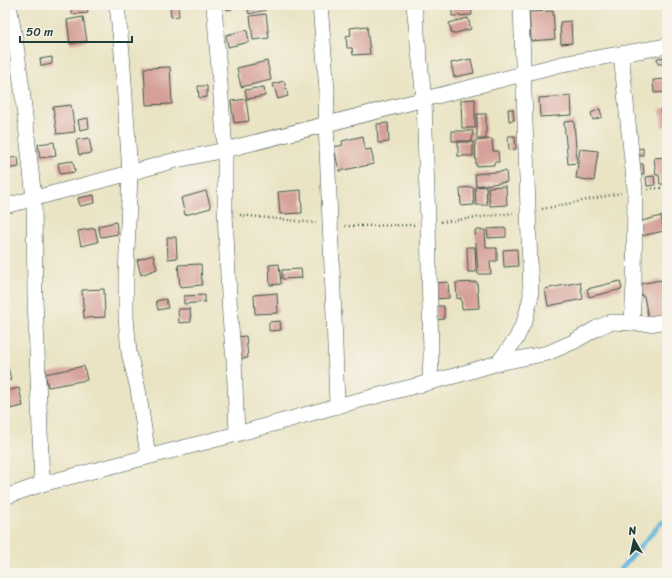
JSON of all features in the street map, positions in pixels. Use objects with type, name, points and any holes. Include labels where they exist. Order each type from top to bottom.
[{"type":"street","points":[[9,5],[21,81],[34,199],[35,297],[42,484]]},
{"type":"street","points":[[117,5],[122,53],[130,173],[126,317],[129,353],[138,389],[148,456]]},
{"type":"street","points":[[214,5],[225,150],[225,213],[230,318],[234,360],[236,434]]},
{"type":"street","points":[[320,5],[327,90],[326,124],[337,406]]},
{"type":"street","points":[[414,5],[424,99],[431,354],[430,382]]},
{"type":"street","points":[[498,363],[516,339],[525,320],[531,296],[521,5]]},
{"type":"street","points":[[5,206],[172,161],[225,150],[562,64],[667,46]]},
{"type":"street","points":[[621,54],[635,190],[632,323]]},
{"type":"street","points":[[5,497],[42,484],[236,434],[498,363],[548,353],[611,322],[649,324],[667,321]]},
{"type":"street","points":[[431,354],[454,376]]},
{"type":"path","points":[[225,213],[330,225],[357,226],[428,224],[528,211],[635,190],[667,187]]},
{"type":"building","points":[[71,5],[87,5],[88,13],[72,14]]},
{"type":"building","points":[[170,5],[178,5],[179,16],[171,17]]},
{"type":"building","points":[[226,5],[231,5],[232,9],[227,10]]},
{"type":"building","points":[[247,5],[265,5],[266,10],[249,14]]},
{"type":"building","points":[[452,5],[471,5],[472,15],[452,16]]},
{"type":"building","points":[[553,11],[555,39],[531,41],[529,12]]},
{"type":"building","points":[[266,14],[269,38],[253,40],[250,16]]},
{"type":"building","points":[[83,17],[87,41],[70,44],[67,20]]},
{"type":"building","points":[[468,18],[471,29],[452,34],[449,23]]},
{"type":"building","points":[[571,21],[572,43],[561,44],[560,22]]},
{"type":"building","points":[[367,26],[370,54],[353,55],[352,48],[347,48],[346,36],[351,35],[350,28]]},
{"type":"building","points":[[247,30],[249,42],[228,47],[226,35]]},
{"type":"building","points":[[52,57],[52,64],[41,66],[40,59]]},
{"type":"building","points":[[667,57],[667,64],[658,64],[657,58]]},
{"type":"building","points":[[471,59],[474,73],[454,77],[451,63]]},
{"type":"building","points":[[267,61],[271,80],[241,87],[237,68]]},
{"type":"building","points":[[170,67],[172,104],[146,105],[144,68]]},
{"type":"building","points":[[667,79],[667,92],[654,93],[653,80]]},
{"type":"building","points":[[284,81],[288,96],[278,99],[273,84]]},
{"type":"building","points":[[198,86],[207,86],[207,97],[199,98]]},
{"type":"building","points":[[264,87],[265,96],[247,99],[245,90]]},
{"type":"building","points":[[571,96],[572,115],[540,117],[539,98]]},
{"type":"building","points":[[246,99],[249,121],[234,123],[231,101]]},
{"type":"building","points":[[475,99],[475,128],[462,128],[461,100]]},
{"type":"building","points":[[71,105],[75,132],[57,134],[53,107]]},
{"type":"building","points":[[667,108],[667,126],[662,127],[660,109]]},
{"type":"building","points":[[508,109],[513,109],[514,120],[509,121]]},
{"type":"building","points":[[600,109],[602,117],[593,120],[591,113]]},
{"type":"building","points":[[477,114],[486,114],[486,139],[477,139]]},
{"type":"building","points":[[88,118],[89,128],[80,130],[78,120]]},
{"type":"building","points":[[574,121],[577,163],[568,164],[564,122]]},
{"type":"building","points":[[388,123],[389,142],[378,143],[377,124]]},
{"type":"building","points":[[452,131],[473,131],[472,141],[452,141]]},
{"type":"building","points":[[363,136],[365,150],[371,149],[374,164],[339,171],[334,147],[343,145],[342,141]]},
{"type":"building","points":[[508,136],[515,136],[516,149],[509,150]]},
{"type":"building","points":[[89,138],[92,153],[79,155],[76,140]]},
{"type":"building","points":[[492,139],[493,151],[498,151],[499,162],[494,162],[494,165],[476,166],[475,141]]},
{"type":"building","points":[[54,142],[56,156],[40,158],[38,144]]},
{"type":"building","points":[[458,142],[473,142],[473,156],[458,156]]},
{"type":"building","points":[[643,148],[643,155],[639,156],[638,149]]},
{"type":"building","points":[[580,149],[598,151],[594,181],[576,178]]},
{"type":"building","points":[[18,157],[19,167],[5,169],[5,159]]},
{"type":"building","points":[[667,157],[667,184],[660,184],[659,175],[656,175],[654,158]]},
{"type":"building","points":[[73,161],[75,172],[60,174],[58,163]]},
{"type":"building","points":[[637,164],[643,164],[644,174],[637,175]]},
{"type":"building","points":[[506,171],[507,182],[476,186],[475,174]]},
{"type":"building","points":[[654,176],[655,185],[647,186],[646,177]]},
{"type":"building","points":[[486,186],[487,205],[476,205],[475,187]]},
{"type":"building","points":[[506,186],[507,205],[490,206],[488,187]]},
{"type":"building","points":[[473,187],[474,205],[461,206],[460,188]]},
{"type":"building","points":[[301,190],[302,213],[280,214],[278,192]]},
{"type":"building","points":[[206,191],[211,208],[185,215],[181,198]]},
{"type":"building","points":[[94,195],[95,203],[80,206],[78,198]]},
{"type":"building","points":[[661,216],[664,231],[641,236],[638,222]]},
{"type":"building","points":[[116,222],[118,234],[101,237],[98,226]]},
{"type":"building","points":[[95,228],[98,242],[81,246],[78,231]]},
{"type":"building","points":[[506,228],[506,237],[488,238],[487,229]]},
{"type":"building","points":[[475,230],[485,230],[486,248],[497,248],[497,261],[490,261],[491,274],[478,274]]},
{"type":"building","points":[[167,237],[176,237],[177,258],[168,259]]},
{"type":"building","points":[[467,247],[475,247],[476,272],[468,272]]},
{"type":"building","points":[[517,249],[518,266],[504,267],[503,250]]},
{"type":"building","points":[[153,255],[157,269],[141,275],[137,260]]},
{"type":"building","points":[[201,264],[202,285],[180,287],[178,265]]},
{"type":"building","points":[[279,264],[281,284],[270,285],[269,265]]},
{"type":"building","points":[[301,269],[302,278],[282,279],[282,270]]},
{"type":"building","points":[[661,280],[667,319],[649,322],[644,296],[641,296],[639,284]]},
{"type":"building","points":[[620,281],[622,289],[589,297],[587,289]]},
{"type":"building","points":[[448,282],[449,298],[435,299],[434,283]]},
{"type":"building","points":[[477,282],[479,308],[462,309],[461,298],[457,299],[456,283]]},
{"type":"building","points":[[580,282],[583,299],[548,306],[545,289]]},
{"type":"building","points":[[104,289],[105,317],[84,318],[82,290]]},
{"type":"building","points":[[277,293],[278,313],[255,314],[254,295]]},
{"type":"building","points":[[205,295],[205,302],[184,304],[184,296]]},
{"type":"building","points":[[166,299],[168,308],[158,310],[156,301]]},
{"type":"building","points":[[436,306],[444,306],[444,319],[436,320]]},
{"type":"building","points":[[178,309],[190,309],[191,322],[179,323]]},
{"type":"building","points":[[280,321],[281,330],[269,331],[269,322]]},
{"type":"building","points":[[246,336],[248,358],[236,359],[234,337]]},
{"type":"building","points":[[5,363],[7,363],[11,380],[5,381]]},
{"type":"building","points":[[84,366],[87,380],[48,387],[45,374]]},
{"type":"building","points":[[19,388],[23,406],[5,410],[5,391]]},
{"type":"waterway","points":[[617,573],[667,518]]}]
